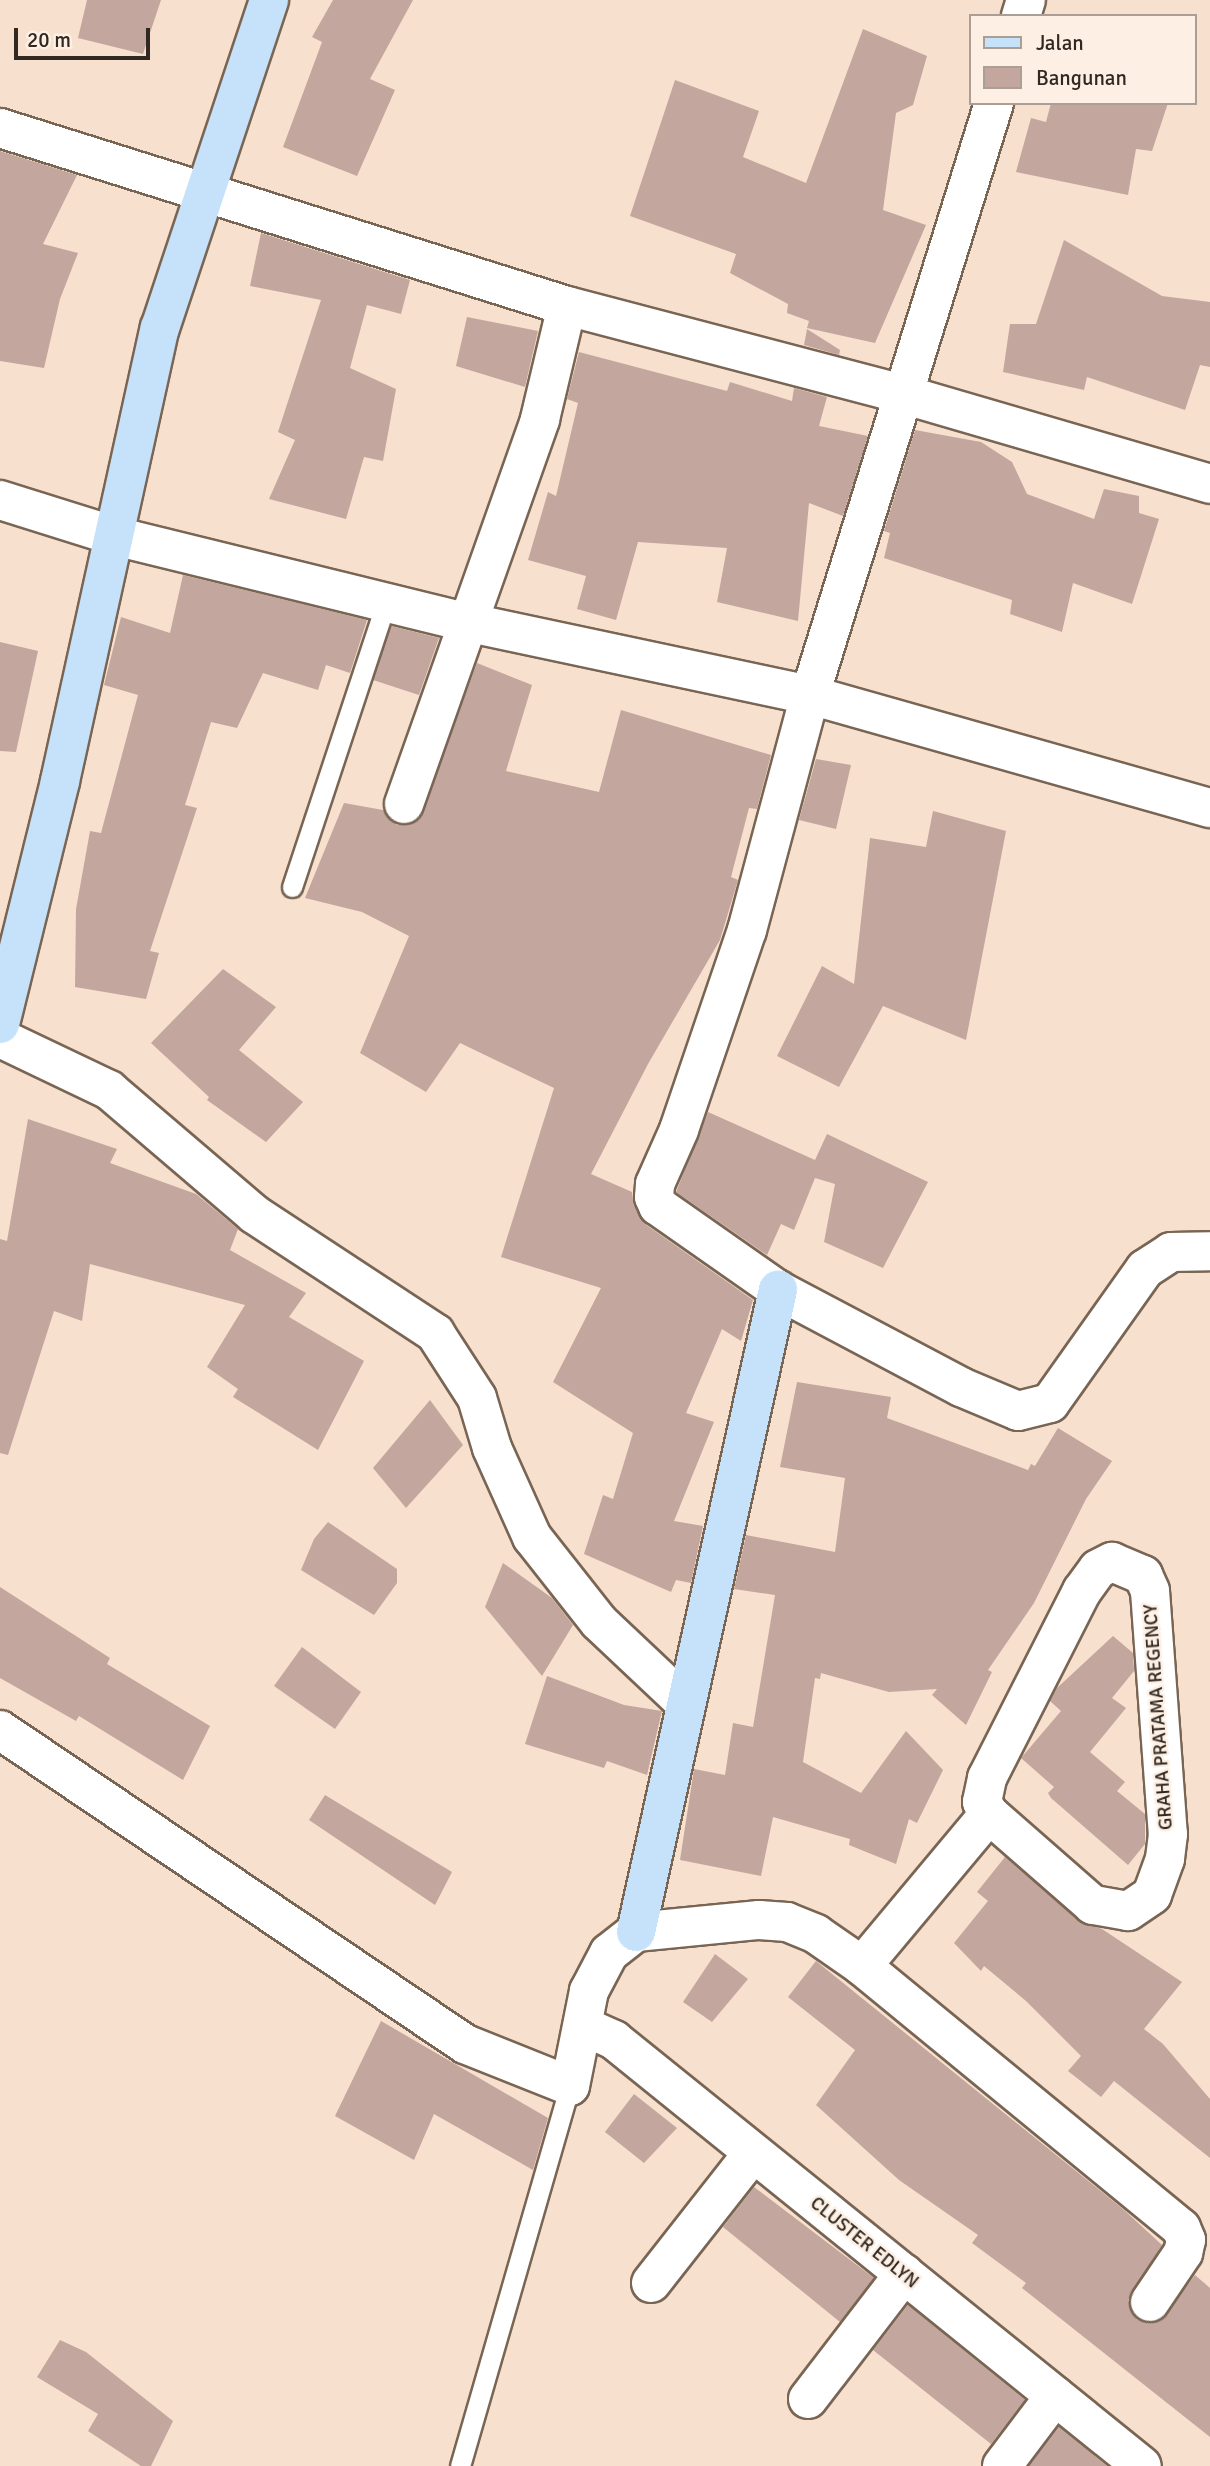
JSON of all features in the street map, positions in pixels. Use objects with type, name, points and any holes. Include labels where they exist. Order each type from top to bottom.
[{"type":"main road","points":[[0,1024],[115,536],[160,328],[269,0]]},
{"type":"main road","points":[[636,1932],[684,1702],[778,1290]]},
{"type":"street","points":[[994,105],[906,395],[810,695],[747,930],[679,1130],[654,1184],[654,1196],[658,1206],[778,1290],[961,1387],[1018,1411],[1034,1410],[1050,1403],[1145,1269],[1171,1252],[1210,1251]]},
{"type":"street","points":[[0,128],[204,195],[567,306],[906,395],[1210,484]]},
{"type":"street","points":[[404,804],[466,622],[540,419],[567,306]]},
{"type":"street","points":[[0,500],[115,536],[386,603],[810,695],[1210,807]]},
{"type":"street","points":[[0,1038],[109,1090],[254,1214],[435,1333],[477,1398],[492,1448],[532,1538],[599,1622],[684,1702]]},
{"type":"street","name":"GRAHA PRATAMA REGENCY","points":[[1112,1562],[1128,1566],[1143,1575],[1150,1591],[1166,1800],[1166,1859],[1152,1895],[1128,1911],[1093,1905],[989,1814],[982,1802],[982,1789],[1082,1591],[1098,1569],[1112,1562]]},
{"type":"street","points":[[0,1730],[465,2044],[570,2087],[589,1991],[609,1953],[636,1932],[759,1920],[787,1922],[816,1934],[862,1966],[1181,2228],[1186,2239],[1183,2253],[1150,2302]]},
{"type":"street","points":[[862,1966],[989,1814]]},
{"type":"street","name":"CLUSTER EDLYN","points":[[583,2026],[614,2040],[1142,2466]]},
{"type":"street","points":[[651,2283],[753,2153]]},
{"type":"street","points":[[808,2399],[904,2274]]},
{"type":"street","points":[[1002,2466],[1055,2396]]},
{"type":"lane","points":[[292,887],[386,603]]},
{"type":"lane","points":[[460,2466],[570,2087]]},
{"type":"building","points":[[87,0],[161,0],[143,54],[78,38]]},
{"type":"building","points":[[333,0],[413,0],[370,79],[395,90],[357,176],[283,147],[322,42],[312,37]]},
{"type":"building","points":[[863,29],[927,56],[913,105],[896,113],[883,210],[926,225],[875,343],[807,328],[809,321],[787,313],[788,304],[730,273],[736,254],[630,216],[675,80],[759,111],[743,157],[806,183]]},
{"type":"building","points":[[1050,105],[1167,105],[1152,151],[1136,149],[1128,195],[1016,172],[1031,118],[1046,122]]},
{"type":"building","points":[[0,151],[77,175],[43,244],[78,253],[60,299],[44,368],[0,361]]},
{"type":"building","points":[[261,233],[410,280],[401,314],[367,305],[350,368],[396,389],[383,461],[364,457],[346,519],[269,499],[295,440],[278,432],[321,300],[250,286]]},
{"type":"building","points":[[1064,240],[1162,296],[1210,302],[1210,367],[1200,365],[1185,410],[1087,377],[1084,390],[1003,372],[1010,324],[1036,324]]},
{"type":"building","points":[[467,317],[538,331],[525,387],[456,366]]},
{"type":"building","points":[[807,329],[840,350],[839,355],[804,345]]},
{"type":"building","points":[[579,352],[727,391],[730,382],[792,401],[794,388],[827,397],[819,426],[868,436],[843,516],[809,503],[798,621],[717,602],[727,548],[638,542],[616,620],[577,609],[586,576],[528,560],[548,492],[556,496],[578,403],[567,399]]},
{"type":"building","points":[[915,430],[981,442],[1012,462],[1027,494],[1094,519],[1104,489],[1139,496],[1139,513],[1159,519],[1132,604],[1073,583],[1062,632],[1010,614],[1012,600],[884,558],[890,533],[884,531]]},
{"type":"building","points":[[183,575],[367,620],[350,673],[326,665],[318,690],[263,673],[237,728],[211,722],[185,805],[197,808],[150,951],[159,953],[146,999],[75,987],[76,909],[90,831],[101,833],[138,695],[104,685],[121,617],[170,633]]},
{"type":"building","points":[[391,626],[439,638],[419,695],[373,680]]},
{"type":"building","points":[[0,642],[38,651],[16,752],[0,751]]},
{"type":"building","points":[[477,663],[532,685],[506,771],[599,792],[621,710],[771,755],[757,809],[749,808],[731,877],[738,880],[720,940],[648,1064],[591,1174],[632,1192],[634,1206],[645,1224],[753,1300],[741,1341],[722,1329],[686,1413],[714,1422],[674,1521],[703,1526],[691,1583],[676,1580],[671,1592],[584,1554],[603,1495],[613,1499],[633,1433],[553,1382],[601,1288],[501,1257],[554,1088],[460,1043],[426,1092],[360,1053],[409,936],[362,912],[305,898],[344,803],[383,810],[397,825],[419,820]]},
{"type":"building","points":[[816,759],[851,765],[836,829],[799,820]]},
{"type":"building","points":[[933,811],[1006,831],[966,1040],[883,1006],[839,1087],[777,1056],[822,966],[854,984],[870,838],[926,847]]},
{"type":"building","points":[[223,969],[276,1007],[239,1050],[303,1102],[266,1142],[207,1100],[209,1097],[151,1043]]},
{"type":"building","points":[[708,1112],[815,1160],[827,1134],[928,1182],[883,1268],[824,1242],[835,1184],[815,1178],[794,1230],[781,1224],[767,1255],[676,1192]]},
{"type":"building","points":[[28,1119],[117,1149],[110,1163],[196,1194],[238,1229],[230,1250],[306,1293],[289,1317],[364,1361],[318,1450],[233,1397],[238,1389],[207,1367],[245,1305],[90,1264],[82,1321],[54,1311],[8,1455],[0,1453],[0,1239],[7,1241]]},
{"type":"building","points":[[797,1382],[891,1397],[887,1418],[1028,1470],[1031,1464],[1035,1466],[1058,1428],[1112,1461],[1086,1499],[1034,1603],[988,1670],[992,1672],[966,1725],[932,1695],[937,1689],[889,1692],[821,1673],[820,1679],[815,1678],[803,1762],[861,1793],[906,1731],[943,1770],[917,1823],[909,1819],[896,1864],[849,1845],[850,1839],[773,1817],[761,1876],[680,1860],[694,1769],[725,1775],[733,1723],[753,1727],[775,1595],[734,1589],[746,1535],[835,1552],[845,1478],[780,1467]]},
{"type":"building","points":[[430,1400],[463,1445],[406,1508],[373,1468]]},
{"type":"building","points":[[328,1522],[397,1569],[397,1583],[374,1615],[301,1570],[314,1539]]},
{"type":"building","points":[[503,1563],[552,1598],[573,1625],[542,1676],[485,1607]]},
{"type":"building","points":[[0,1587],[110,1658],[107,1664],[210,1726],[183,1780],[79,1716],[76,1721],[0,1678]]},
{"type":"building","points":[[1113,1636],[1133,1653],[1134,1671],[1112,1698],[1126,1708],[1090,1752],[1125,1782],[1117,1791],[1145,1814],[1145,1844],[1128,1865],[1051,1798],[1048,1793],[1054,1787],[1021,1758],[1061,1711],[1050,1701],[1057,1688]]},
{"type":"building","points":[[302,1647],[361,1692],[335,1729],[274,1686]]},
{"type":"building","points":[[547,1676],[624,1705],[662,1711],[647,1775],[607,1761],[604,1768],[525,1744]]},
{"type":"building","points":[[325,1795],[452,1872],[435,1905],[309,1820]]},
{"type":"building","points":[[1005,1857],[1079,1921],[1102,1929],[1182,1982],[1144,2029],[1163,2044],[1210,2099],[1210,2158],[1114,2081],[1101,2097],[1068,2071],[1081,2056],[1026,2001],[984,1966],[981,1971],[954,1943],[988,1901],[977,1892]]},
{"type":"building","points":[[715,1954],[748,1979],[712,2022],[683,2002]]},
{"type":"building","points":[[816,1961],[1123,2209],[1162,2245],[1128,2300],[1137,2320],[1160,2321],[1195,2275],[1210,2288],[1210,2437],[1022,2288],[1026,2283],[972,2243],[978,2235],[899,2180],[816,2105],[855,2050],[788,1997]]},
{"type":"building","points":[[381,2021],[548,2118],[533,2170],[434,2114],[414,2160],[335,2116]]},
{"type":"building","points":[[634,2094],[677,2128],[644,2163],[605,2132]]},
{"type":"building","points":[[754,2187],[874,2278],[840,2322],[723,2227]]},
{"type":"building","points":[[908,2305],[1025,2400],[991,2444],[873,2350]]},
{"type":"building","points":[[60,2340],[86,2352],[173,2421],[151,2466],[141,2466],[88,2431],[98,2414],[37,2377]]},
{"type":"building","points":[[1059,2427],[1107,2466],[1029,2466]]}]
